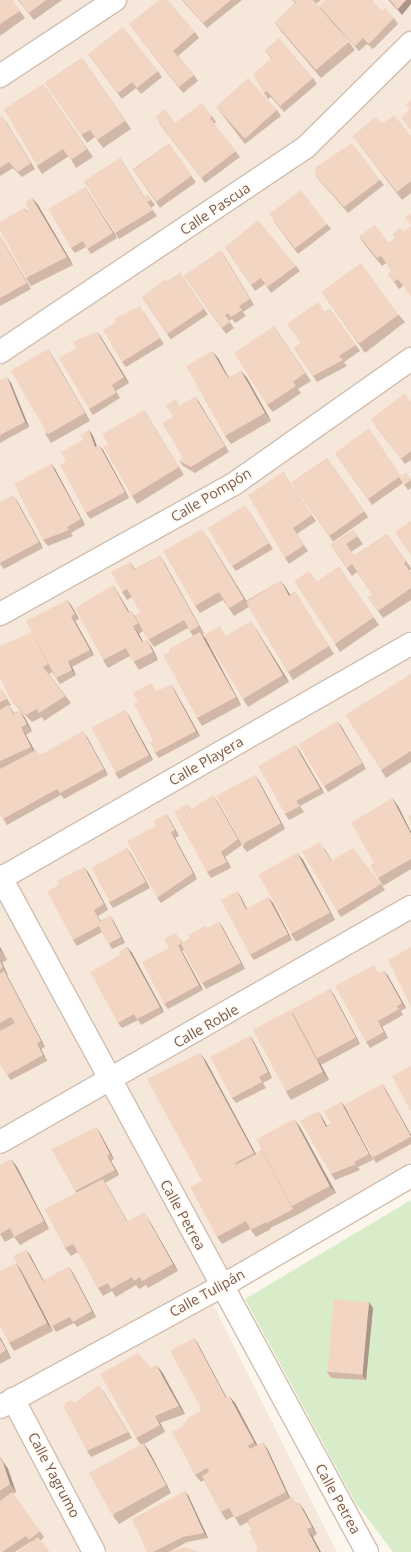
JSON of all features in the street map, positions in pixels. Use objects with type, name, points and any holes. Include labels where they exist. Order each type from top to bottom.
[{"type":"street","points":[[0,76],[115,0]]},
{"type":"street","name":"Calle Pascua","points":[[0,352],[306,147],[411,43]]},
{"type":"street","name":"Calle Pompón","points":[[0,614],[234,484],[411,359]]},
{"type":"street","name":"Calle Playera","points":[[0,878],[411,644]]},
{"type":"street","name":"Calle Petrea","points":[[0,878],[367,1552]]},
{"type":"street","name":"Calle Roble","points":[[0,1142],[111,1082],[411,907]]},
{"type":"street","name":"Calle Tulipán","points":[[7,1403],[222,1286],[411,1176]]},
{"type":"street","name":"Calle Yagrumo","points":[[7,1403],[94,1552]]},
{"type":"shaded area","points":[[0,0],[411,0],[411,1186],[214,1306],[337,1552],[0,1552]]},
{"type":"green space","points":[[411,1200],[411,1552],[393,1552],[355,1502],[245,1299]]},
{"type":"building","points":[[0,0],[12,0],[20,11],[0,24]]},
{"type":"building","points":[[19,0],[46,0],[29,13]]},
{"type":"building","points":[[159,0],[168,0],[195,32],[173,51],[194,75],[179,87],[129,24]]},
{"type":"building","points":[[183,0],[231,0],[203,23]]},
{"type":"building","points":[[293,0],[313,0],[349,42],[316,70],[275,23],[296,2]]},
{"type":"building","points":[[325,0],[372,0],[382,11],[385,8],[394,18],[369,44],[363,38],[355,46],[319,6]]},
{"type":"building","points":[[390,0],[406,0],[398,9]]},
{"type":"building","points":[[123,27],[158,71],[137,88],[132,82],[118,93],[88,54]]},
{"type":"building","points":[[279,38],[313,78],[280,106],[267,91],[264,93],[253,74],[272,58],[265,50]]},
{"type":"building","points":[[82,58],[125,121],[97,140],[90,130],[81,135],[45,83]]},
{"type":"building","points":[[248,78],[277,110],[245,139],[216,107]]},
{"type":"building","points":[[43,84],[87,149],[71,160],[63,149],[37,166],[4,109]]},
{"type":"building","points":[[411,100],[411,130],[401,118],[410,109],[406,105]]},
{"type":"building","points":[[202,103],[212,116],[210,118],[236,151],[201,178],[155,117],[165,109],[175,123]]},
{"type":"building","points":[[394,115],[411,136],[411,181],[397,192],[353,136],[375,117],[383,123]]},
{"type":"building","points":[[2,116],[31,163],[18,172],[9,162],[0,168],[0,117]]},
{"type":"building","points":[[352,143],[380,180],[344,207],[315,175],[316,167]]},
{"type":"building","points":[[169,144],[192,176],[156,201],[133,170]]},
{"type":"building","points":[[120,158],[144,197],[148,195],[151,200],[147,202],[153,210],[115,233],[84,181]]},
{"type":"building","points":[[85,187],[113,233],[87,249],[83,241],[71,248],[48,209]]},
{"type":"building","points":[[301,190],[327,224],[295,248],[269,214]]},
{"type":"building","points":[[32,198],[67,257],[26,278],[0,230],[0,222],[24,208],[26,212],[29,210],[25,202]]},
{"type":"building","points":[[411,213],[411,225],[405,218]]},
{"type":"building","points":[[258,220],[296,266],[267,287],[261,278],[251,285],[225,247]]},
{"type":"building","points":[[375,225],[389,243],[396,237],[393,234],[400,228],[404,232],[411,226],[411,297],[398,279],[394,282],[388,274],[392,271],[381,256],[377,258],[359,236]]},
{"type":"building","points":[[0,236],[27,283],[0,298]]},
{"type":"building","points":[[221,251],[250,299],[239,306],[242,310],[231,317],[228,313],[225,315],[230,322],[222,328],[184,276]]},
{"type":"building","points":[[361,263],[399,315],[359,344],[321,292]]},
{"type":"building","points":[[180,273],[204,309],[167,334],[142,297],[165,279],[167,282]]},
{"type":"building","points":[[318,302],[325,312],[330,309],[356,345],[339,356],[343,360],[313,376],[294,348],[301,343],[287,324]]},
{"type":"building","points":[[140,306],[160,338],[122,362],[103,330],[116,322],[114,319]]},
{"type":"building","points":[[274,326],[305,373],[293,382],[296,386],[267,405],[234,353]]},
{"type":"building","points":[[97,332],[124,377],[112,385],[116,393],[89,409],[59,358],[76,348],[73,342]]},
{"type":"building","points":[[48,349],[85,413],[48,435],[11,370]]},
{"type":"building","points":[[212,351],[228,378],[241,371],[265,413],[225,436],[186,366]]},
{"type":"building","points":[[7,377],[25,422],[0,435],[0,380]]},
{"type":"building","points":[[405,393],[411,402],[411,451],[401,459],[371,419]]},
{"type":"building","points":[[195,397],[225,446],[191,467],[179,461],[183,458],[162,423],[173,417],[166,405],[176,399],[179,406]]},
{"type":"building","points":[[144,410],[179,467],[132,496],[103,446],[108,444],[102,434]]},
{"type":"building","points":[[369,428],[401,476],[406,473],[411,480],[404,485],[399,477],[368,499],[335,453]]},
{"type":"building","points":[[89,430],[95,447],[99,445],[125,492],[86,513],[60,465],[66,462],[61,452],[83,440],[80,435]]},
{"type":"building","points":[[327,458],[364,511],[329,536],[292,483]]},
{"type":"building","points":[[51,464],[81,519],[67,527],[69,530],[43,540],[14,484]]},
{"type":"building","points":[[283,472],[312,515],[293,528],[304,545],[285,558],[248,495]]},
{"type":"building","points":[[13,495],[39,542],[0,563],[0,502]]},
{"type":"building","points":[[245,505],[269,543],[232,566],[208,528]]},
{"type":"building","points":[[411,521],[411,556],[395,532]]},
{"type":"building","points":[[202,529],[244,599],[229,608],[219,592],[195,606],[163,551]]},
{"type":"building","points":[[353,530],[358,536],[346,544],[354,556],[387,534],[406,561],[404,563],[411,574],[411,588],[378,611],[368,597],[373,595],[352,564],[347,568],[331,545]]},
{"type":"building","points":[[160,556],[199,626],[190,631],[184,620],[148,640],[135,616],[141,613],[127,589],[122,592],[111,572],[130,562],[134,570]]},
{"type":"building","points":[[339,567],[374,617],[335,644],[294,581],[309,571],[317,582]]},
{"type":"building","points":[[281,581],[289,596],[295,592],[329,646],[288,672],[246,602]]},
{"type":"building","points":[[113,585],[128,612],[131,611],[138,623],[133,626],[142,642],[147,640],[153,652],[133,662],[126,648],[103,660],[75,608]]},
{"type":"building","points":[[67,600],[75,614],[71,616],[90,650],[68,661],[72,670],[56,678],[26,621]]},
{"type":"building","points":[[251,621],[283,675],[243,699],[204,635],[220,626],[226,636]]},
{"type":"building","points":[[32,632],[48,664],[43,667],[65,696],[39,713],[37,709],[26,715],[11,700],[0,678],[0,646]]},
{"type":"building","points":[[200,632],[236,697],[197,718],[163,655],[170,652],[169,649]]},
{"type":"building","points":[[411,674],[411,751],[381,770],[345,715]]},
{"type":"building","points":[[151,683],[156,691],[171,685],[196,731],[155,753],[150,742],[153,740],[134,704],[138,702],[133,693]]},
{"type":"building","points":[[2,690],[7,699],[0,702],[0,691]]},
{"type":"building","points":[[8,705],[13,714],[20,711],[27,724],[21,727],[31,747],[0,761],[0,710]]},
{"type":"building","points":[[125,710],[149,755],[115,773],[91,728]]},
{"type":"building","points":[[337,721],[362,763],[324,786],[298,744]]},
{"type":"building","points":[[83,731],[104,769],[60,793],[57,789],[3,819],[0,814],[0,769],[36,750],[40,755]]},
{"type":"building","points":[[295,745],[320,788],[296,801],[300,806],[285,814],[258,766]]},
{"type":"building","points":[[255,775],[281,824],[242,844],[216,796]]},
{"type":"building","points":[[213,795],[238,839],[221,852],[227,862],[207,872],[174,812],[187,804],[190,810]]},
{"type":"building","points":[[392,798],[411,834],[411,859],[378,878],[370,866],[374,863],[351,823]]},
{"type":"building","points":[[166,814],[175,830],[171,832],[193,873],[157,898],[127,841],[156,826],[153,821]]},
{"type":"building","points":[[411,815],[411,823],[408,817]]},
{"type":"building","points":[[320,842],[331,861],[353,848],[381,884],[337,911],[302,852]]},
{"type":"building","points":[[127,848],[146,882],[110,902],[91,868]]},
{"type":"building","points":[[297,853],[330,912],[291,934],[259,874]]},
{"type":"building","points":[[84,867],[104,904],[94,910],[100,922],[110,916],[121,937],[108,944],[99,926],[73,940],[47,891],[59,885],[57,881]]},
{"type":"building","points":[[237,891],[246,909],[268,897],[288,934],[250,955],[221,900]]},
{"type":"building","points":[[219,922],[241,963],[202,983],[181,944],[190,939],[188,935],[206,926],[207,928]]},
{"type":"building","points":[[176,933],[182,943],[178,945],[199,985],[164,1004],[142,962],[169,948],[164,939]]},
{"type":"building","points":[[127,947],[160,1007],[137,1019],[134,1014],[118,1023],[90,972],[120,955],[119,952]]},
{"type":"building","points":[[411,947],[411,1007],[388,960]]},
{"type":"building","points":[[0,961],[3,967],[0,969]]},
{"type":"building","points":[[374,965],[379,973],[384,971],[402,1003],[397,1006],[399,1009],[378,1021],[384,1032],[366,1042],[335,986]]},
{"type":"building","points":[[4,971],[41,1041],[37,1043],[43,1055],[7,1075],[0,1063],[0,1031],[15,1023],[11,1017],[0,1023],[0,974]]},
{"type":"building","points":[[330,989],[356,1038],[317,1058],[291,1010]]},
{"type":"building","points":[[290,1010],[323,1072],[286,1092],[253,1030]]},
{"type":"building","points":[[250,1036],[268,1072],[259,1077],[262,1082],[232,1098],[210,1057]]},
{"type":"building","points":[[200,1053],[254,1153],[235,1163],[266,1222],[251,1230],[246,1221],[217,1237],[190,1187],[202,1181],[147,1079]]},
{"type":"building","points":[[411,1066],[411,1112],[392,1076]]},
{"type":"building","points":[[382,1084],[411,1137],[373,1157],[344,1105]]},
{"type":"building","points":[[341,1102],[369,1154],[354,1162],[356,1164],[331,1174],[300,1121],[318,1111],[326,1127],[331,1124],[324,1111]]},
{"type":"building","points":[[294,1119],[330,1186],[292,1206],[256,1139]]},
{"type":"building","points":[[96,1127],[110,1154],[107,1155],[115,1170],[75,1191],[52,1149]]},
{"type":"building","points":[[262,1151],[293,1209],[266,1223],[236,1165]]},
{"type":"building","points":[[11,1159],[44,1221],[14,1237],[10,1228],[0,1234],[0,1165]]},
{"type":"building","points":[[103,1179],[127,1222],[144,1212],[173,1264],[142,1281],[140,1277],[134,1281],[132,1277],[111,1289],[108,1283],[98,1288],[73,1244],[65,1248],[44,1209]]},
{"type":"building","points":[[26,1250],[43,1281],[69,1267],[92,1311],[73,1322],[70,1317],[52,1326],[13,1256]]},
{"type":"building","points":[[16,1263],[47,1323],[9,1343],[0,1326],[0,1271]]},
{"type":"building","points":[[334,1299],[369,1302],[363,1375],[328,1372]]},
{"type":"building","points":[[194,1338],[226,1398],[202,1411],[170,1351]]},
{"type":"building","points":[[0,1339],[6,1350],[0,1354]]},
{"type":"building","points":[[138,1353],[151,1368],[156,1365],[179,1406],[155,1416],[160,1425],[136,1438],[100,1374]]},
{"type":"building","points":[[99,1385],[128,1432],[87,1451],[64,1408],[65,1403],[72,1400],[74,1403]]},
{"type":"building","points":[[229,1396],[254,1442],[248,1446],[250,1449],[263,1442],[286,1492],[235,1518],[229,1508],[221,1512],[202,1476],[209,1472],[207,1468],[195,1475],[172,1432],[183,1426],[188,1418]]},
{"type":"building","points":[[143,1443],[166,1485],[112,1515],[89,1473]]},
{"type":"building","points":[[0,1458],[3,1462],[10,1484],[0,1491]]},
{"type":"building","points":[[185,1491],[204,1533],[183,1537],[153,1552],[147,1552],[132,1519]]},
{"type":"building","points":[[12,1492],[40,1531],[29,1540],[26,1536],[0,1552],[0,1501]]},
{"type":"building","points":[[292,1497],[296,1505],[299,1503],[312,1527],[307,1529],[319,1552],[256,1552],[258,1548],[249,1531],[252,1530],[248,1520]]},
{"type":"building","points":[[38,1537],[50,1552],[17,1552]]},
{"type":"building","points":[[184,1547],[199,1552],[168,1552]]}]
